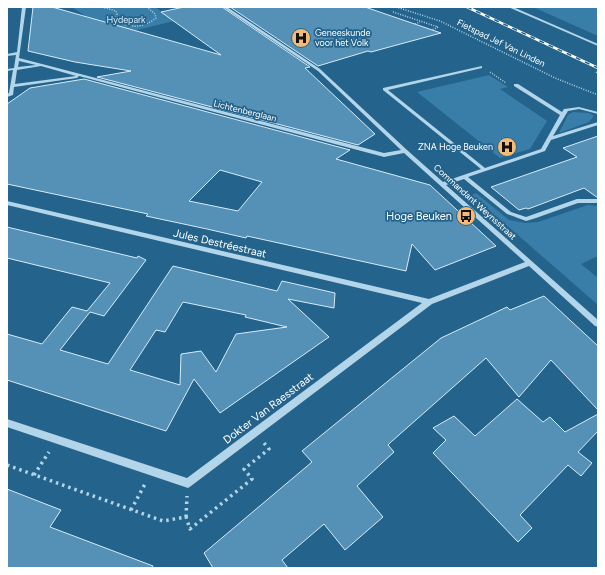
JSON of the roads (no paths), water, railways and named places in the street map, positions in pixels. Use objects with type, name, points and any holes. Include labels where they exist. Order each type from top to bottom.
[{"type":"street","points":[[7,96],[11,94],[24,7]]},
{"type":"street","name":"Commandant Weynsstraat","points":[[224,7],[319,70],[405,151],[598,323]]},
{"type":"street","points":[[510,7],[598,45]]},
{"type":"street","points":[[7,55],[18,53]]},
{"type":"street","name":"Lichtenberglaan","points":[[17,59],[384,155],[405,151]]},
{"type":"street","name":"Lichtenberglaan","points":[[7,70],[42,66]]},
{"type":"street","points":[[481,67],[385,89],[485,170]]},
{"type":"street","name":"Lichtenberglaan","points":[[12,86],[81,76]]},
{"type":"street","points":[[516,85],[563,115]]},
{"type":"street","points":[[442,184],[543,150],[566,110],[571,108],[598,113]]},
{"type":"street","points":[[550,139],[598,123]]},
{"type":"street","points":[[465,176],[509,213],[526,219],[577,201],[598,201]]},
{"type":"street","name":"Jules Destréestraat","points":[[7,203],[429,302]]},
{"type":"street","name":"Dokter Van Raesstraat","points":[[7,423],[188,483],[429,302],[530,263]]},
{"type":"railway","points":[[467,7],[598,68]]},
{"type":"place","name":"Geneeskunde voor het Volk","points":[[301,38]]},
{"type":"place","name":"ZNA Hoge Beuken","points":[[507,147]]},
{"type":"place","name":"Hoge Beuken","points":[[466,216]]},
{"type":"park label","name":"Hydepark","points":[[126,20]]}]
